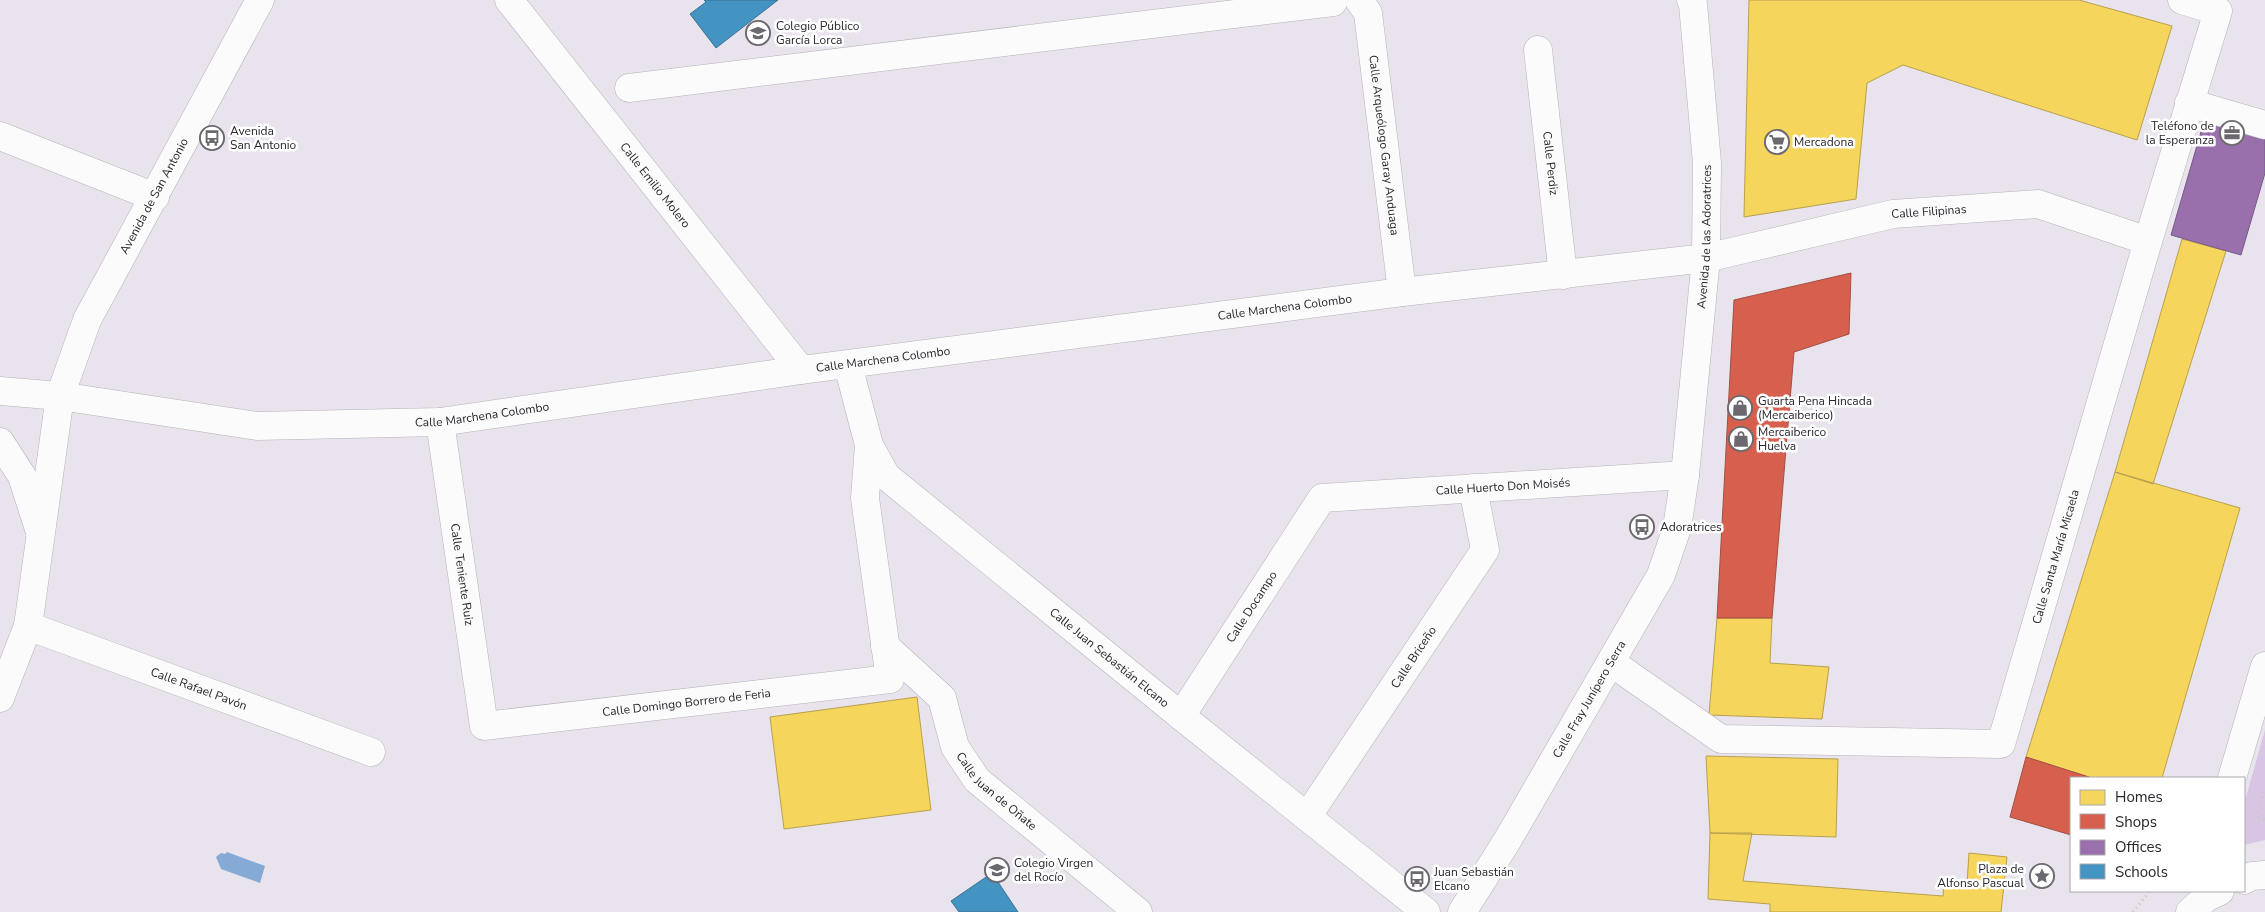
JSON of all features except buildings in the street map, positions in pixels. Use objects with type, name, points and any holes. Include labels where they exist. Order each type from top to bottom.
[{"type":"street","name":"Avenida de San Antonio","points":[[0,698],[28,626],[60,396],[87,320],[260,0]]},
{"type":"street","name":"Calle Emilio Molero","points":[[509,0],[801,370]]},
{"type":"street","name":"Calle Santa María Micaela","points":[[1612,663],[1721,739],[2001,744],[2148,241],[2218,11],[2182,0]]},
{"type":"street","points":[[629,88],[1346,1]]},
{"type":"street","name":"Calle Arqueólogo Garay Anduaga","points":[[1346,1],[1368,12],[1402,292]]},
{"type":"street","name":"Avenida de las Adoratrices","points":[[1685,475],[1706,258],[1707,163],[1693,1]]},
{"type":"street","name":"Calle Perdiz","points":[[1538,50],[1563,275]]},
{"type":"street","points":[[2189,103],[2265,125]]},
{"type":"street","points":[[0,136],[155,196]]},
{"type":"street","name":"Calle Filipinas","points":[[1706,258],[1894,214],[2038,204],[2148,241]]},
{"type":"street","name":"Calle Marchena Colombo","points":[[0,391],[60,396],[257,426],[440,422],[801,370],[1402,292],[1706,258]]},
{"type":"street","name":"Calle Juan Sebastián Elcano","points":[[848,365],[869,445],[886,476],[1426,912]]},
{"type":"street","name":"Calle Teniente Ruiz","points":[[440,422],[484,726]]},
{"type":"street","points":[[0,442],[22,476],[42,536]]},
{"type":"street","points":[[869,445],[865,498],[885,646]]},
{"type":"street","name":"Calle Fray Junípero Serra","points":[[1462,912],[1612,663],[1661,575],[1677,528],[1685,475]]},
{"type":"street","name":"Calle Huerto Don Moisés","points":[[1322,498],[1685,475]]},
{"type":"street","name":"Calle Briceño","points":[[1307,817],[1485,550],[1472,488]]},
{"type":"street","name":"Calle Docampo","points":[[1181,716],[1322,498]]},
{"type":"street","name":"Calle Rafael Pavón","points":[[28,626],[371,752]]},
{"type":"street","name":"Calle Domingo Borrero de Feria","points":[[484,726],[890,680],[885,646]]},
{"type":"street","name":"Calle Juan de Oñate","points":[[885,646],[942,698],[955,747],[977,780],[1138,912]]},
{"type":"street","points":[[2232,777],[2265,666]]},
{"type":"street","points":[[2245,880],[2252,876],[2265,875]]},
{"type":"path","points":[[2265,784],[2255,817],[2265,820]]},
{"type":"path","points":[[2133,912],[2149,892]]},
{"type":"shaded area","points":[[2265,730],[2265,840],[2245,845],[2245,800]]},
{"type":"water","points":[[227,852],[265,866],[260,883],[221,869],[216,857],[221,853],[225,854]]},
{"type":"place","name":"Colegio Público García Lorca","points":[[758,33]]},
{"type":"place","name":"Teléfono de la Esperanza","points":[[2232,133]]},
{"type":"place","name":"Avenida San Antonio","points":[[212,138]]},
{"type":"place","name":"Mercadona","points":[[1777,142]]},
{"type":"place","name":"Guarta Pena Hincada (Mercaiberico)","points":[[1740,408]]},
{"type":"place","name":"Mercaiberico Huelva","points":[[1741,439]]},
{"type":"place","name":"Adoratrices","points":[[1642,527]]},
{"type":"place","name":"Colegio Virgen del Rocío","points":[[997,870]]},
{"type":"place","name":"Plaza de Alfonso Pascual","points":[[2042,876]]},
{"type":"place","name":"Juan Sebastián Elcano","points":[[1417,879]]}]
